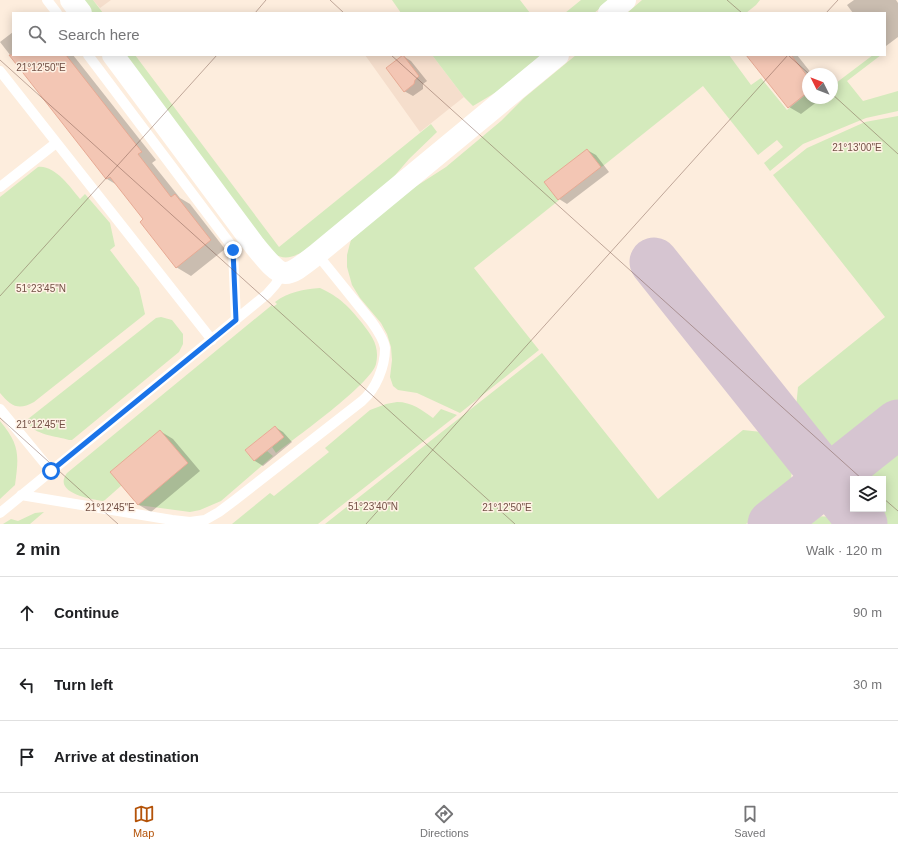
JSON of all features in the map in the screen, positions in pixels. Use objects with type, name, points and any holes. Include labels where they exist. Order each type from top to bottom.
[{"type":"street","points":[[71,0],[80,12]]},
{"type":"street","points":[[611,12],[625,0]]},
{"type":"street","points":[[114,56],[255,246],[267,261],[283,273],[292,272],[317,254],[557,56]]},
{"type":"lane","points":[[47,0],[55,12]]},
{"type":"lane","points":[[89,56],[231,245],[233,250],[236,320]]},
{"type":"lane","points":[[0,71],[212,340]]},
{"type":"lane","points":[[0,187],[56,143]]},
{"type":"lane","points":[[21,495],[172,520],[206,522],[362,401],[370,394],[376,382],[382,367],[385,347],[378,331],[317,254]]},
{"type":"lane","points":[[0,513],[267,294],[276,285],[283,273]]},
{"type":"lane","points":[[0,409],[51,471]]},
{"type":"shaded area","points":[[93,0],[111,0],[100,8]]},
{"type":"shaded area","points":[[366,56],[433,56],[464,97],[420,132]]},
{"type":"green space","points":[[81,0],[93,0],[102,12],[90,12]]},
{"type":"green space","points":[[392,0],[520,0],[529,12],[400,12]]},
{"type":"green space","points":[[581,0],[610,0],[595,12],[566,12]]},
{"type":"green space","points":[[642,0],[760,0],[747,12],[628,12]]},
{"type":"green space","points":[[124,56],[136,56],[279,247],[431,124],[437,132],[409,159],[391,180],[306,250],[290,257],[283,257],[274,254]]},
{"type":"green space","points":[[433,56],[541,56],[498,91],[473,106],[464,97]]},
{"type":"green space","points":[[575,56],[730,56],[751,85],[761,78],[787,110],[802,98],[802,104],[838,104],[838,81],[872,56],[880,56],[847,81],[863,101],[898,91],[898,111],[866,118],[803,144],[770,171],[764,163],[783,147],[777,140],[758,155],[703,86],[603,166],[601,167],[587,149],[558,201],[474,268],[539,350],[460,413],[417,393],[398,390],[393,386],[390,377],[392,360],[391,347],[387,334],[381,323],[360,298],[352,285],[347,267],[347,255],[351,240],[404,194],[446,167],[501,121],[524,98]]},
{"type":"green space","points":[[898,116],[898,402],[827,459],[795,418],[798,387],[885,317],[773,175],[807,148],[865,122]]},
{"type":"green space","points":[[38,167],[50,169],[56,173],[67,183],[80,199],[85,194],[110,223],[115,246],[110,250],[139,288],[145,314],[34,402],[19,407],[11,404],[0,393],[0,197]]},
{"type":"green space","points":[[320,288],[344,303],[366,328],[376,347],[376,364],[371,373],[347,397],[315,424],[276,453],[272,447],[284,437],[275,426],[245,450],[254,461],[267,451],[273,456],[221,501],[200,510],[190,512],[138,505],[188,463],[160,430],[122,485],[105,500],[103,501],[82,497],[75,494],[65,486],[64,480],[67,473],[272,305],[273,307],[277,304],[275,302],[296,292]]},
{"type":"green space","points":[[161,317],[172,320],[183,334],[183,344],[179,352],[72,440],[40,432],[30,426],[27,422],[28,419],[156,318]]},
{"type":"green space","points":[[542,353],[658,499],[743,430],[770,433],[775,437],[793,460],[790,489],[746,524],[325,524]]},
{"type":"green space","points":[[397,402],[407,403],[421,409],[433,418],[441,409],[457,415],[318,524],[232,524],[270,493],[274,496],[329,452],[325,448],[370,410],[386,404]]},
{"type":"green space","points":[[0,421],[7,429],[15,444],[17,466],[15,485],[0,499]]},
{"type":"green space","points":[[898,444],[898,524],[880,524],[870,512],[886,512],[886,476],[859,476]]},
{"type":"green space","points":[[44,512],[30,524],[3,524],[11,519],[18,521],[35,513]]},
{"type":"green space","points":[[810,516],[839,517],[845,524],[800,524]]},
{"type":"building","points":[[9,55],[67,56],[142,152],[138,154],[171,197],[175,194],[211,240],[176,268],[140,222],[143,219],[110,177],[106,179]]},
{"type":"building","points":[[404,56],[419,76],[415,80],[414,84],[404,92],[386,68]]},
{"type":"building","points":[[747,56],[792,56],[802,69],[802,97],[788,108]]},
{"type":"building","points":[[587,149],[601,167],[558,200],[544,182]]},
{"type":"building","points":[[275,426],[284,437],[254,461],[245,450]]},
{"type":"building","points":[[160,430],[188,463],[138,505],[110,472]]},
{"type":"taxiway","points":[[654,262],[863,524]]},
{"type":"taxiway","points":[[772,524],[898,424]]},
{"type":"route","points":[[51,471],[236,320],[233,250]]}]
